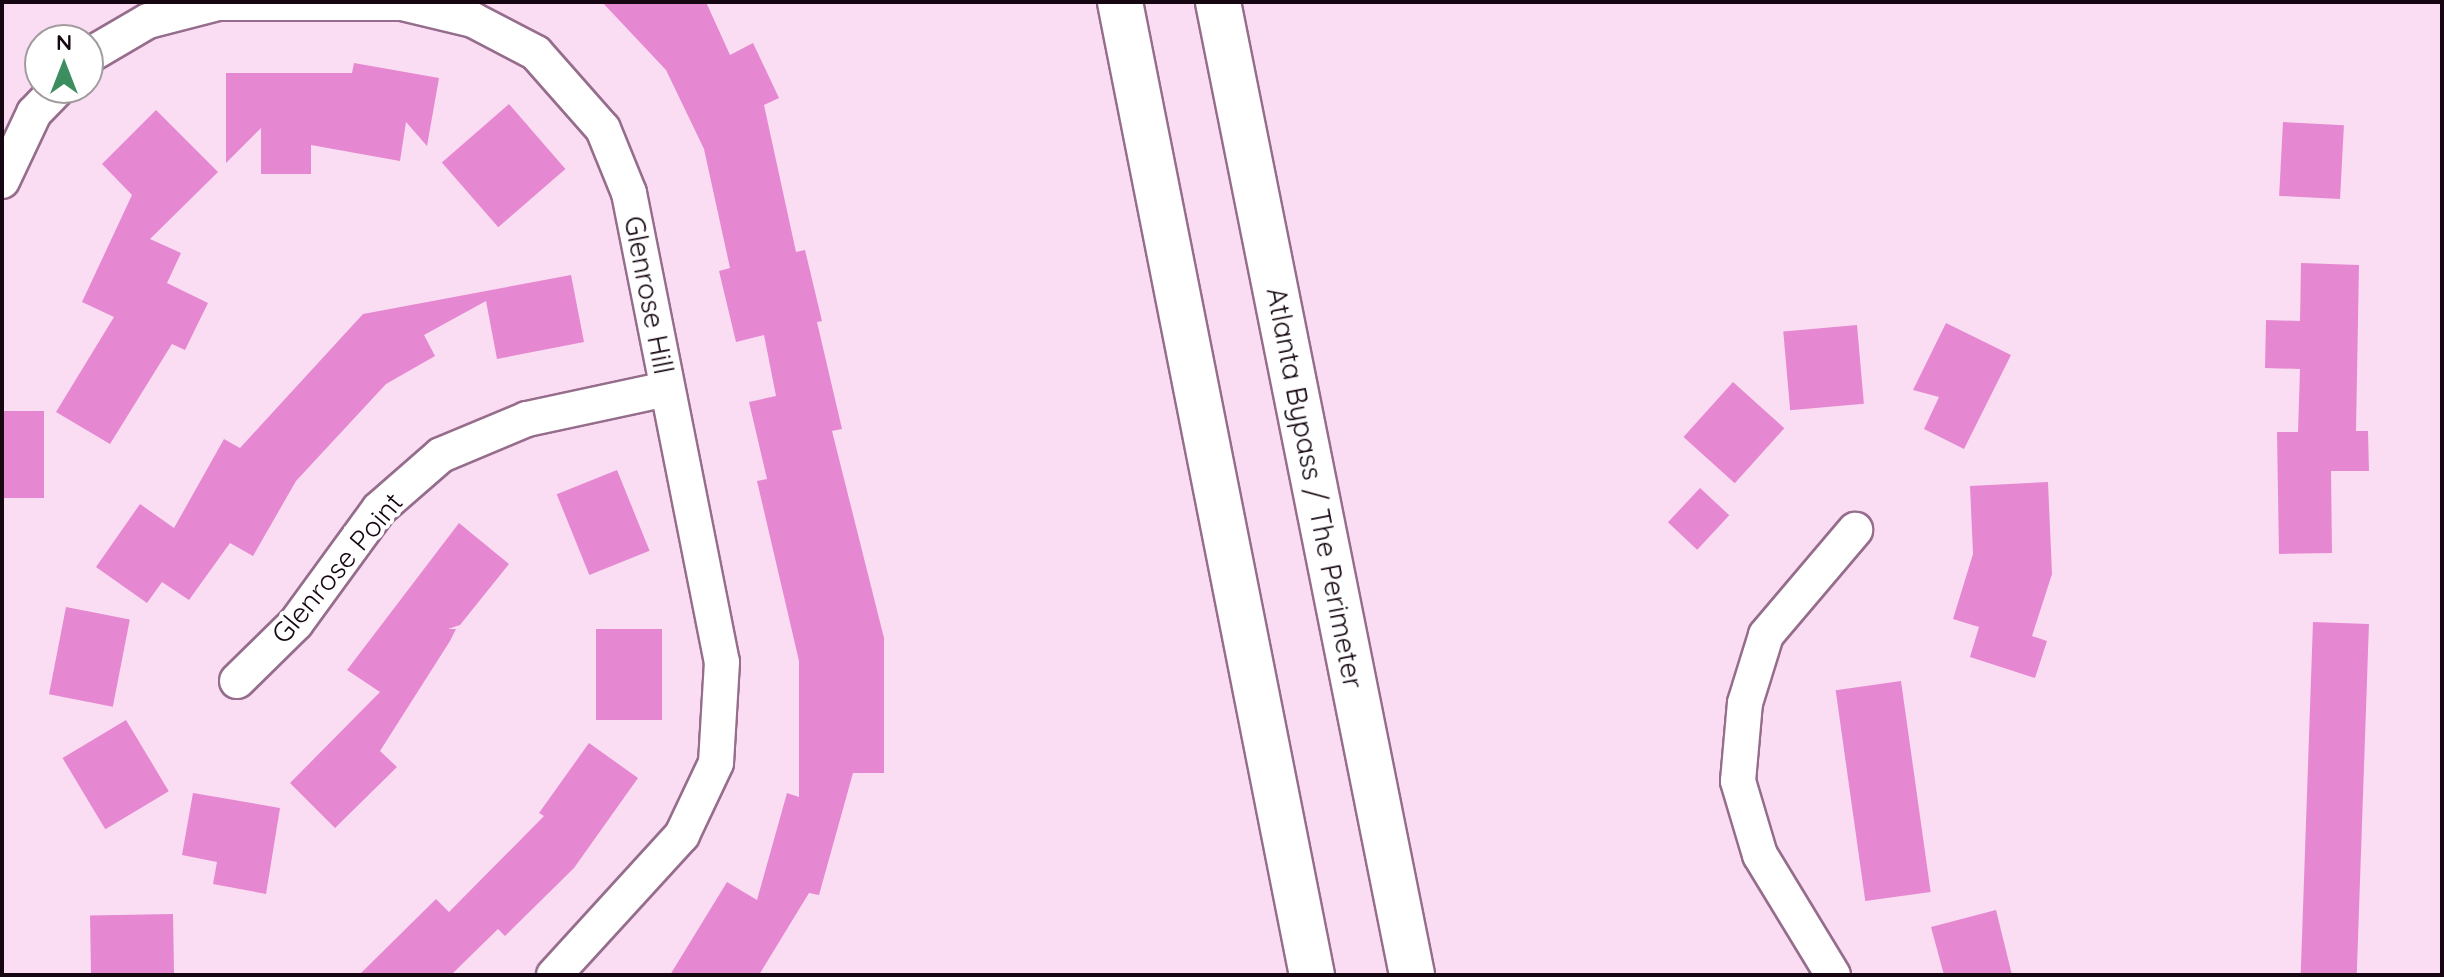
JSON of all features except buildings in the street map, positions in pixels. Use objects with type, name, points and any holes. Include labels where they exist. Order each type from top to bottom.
[{"type":"highway","points":[[1120,2],[1312,975]]},
{"type":"highway","name":"Atlanta Bypass / The Perimeter","points":[[1218,2],[1412,975]]},
{"type":"street","name":"Glenrose Hill","points":[[104,47],[148,21],[218,3],[402,3],[473,20],[536,53],[603,129],[629,193],[722,662],[716,763],[682,835],[554,975]]},
{"type":"street","points":[[2,181],[34,113],[43,104]]},
{"type":"street","name":"Glenrose Point","points":[[237,681],[296,623],[379,509],[441,455],[527,419],[667,389]]},
{"type":"street","points":[[1833,975],[1760,855],[1738,781],[1745,703],[1766,635],[1855,530]]}]
